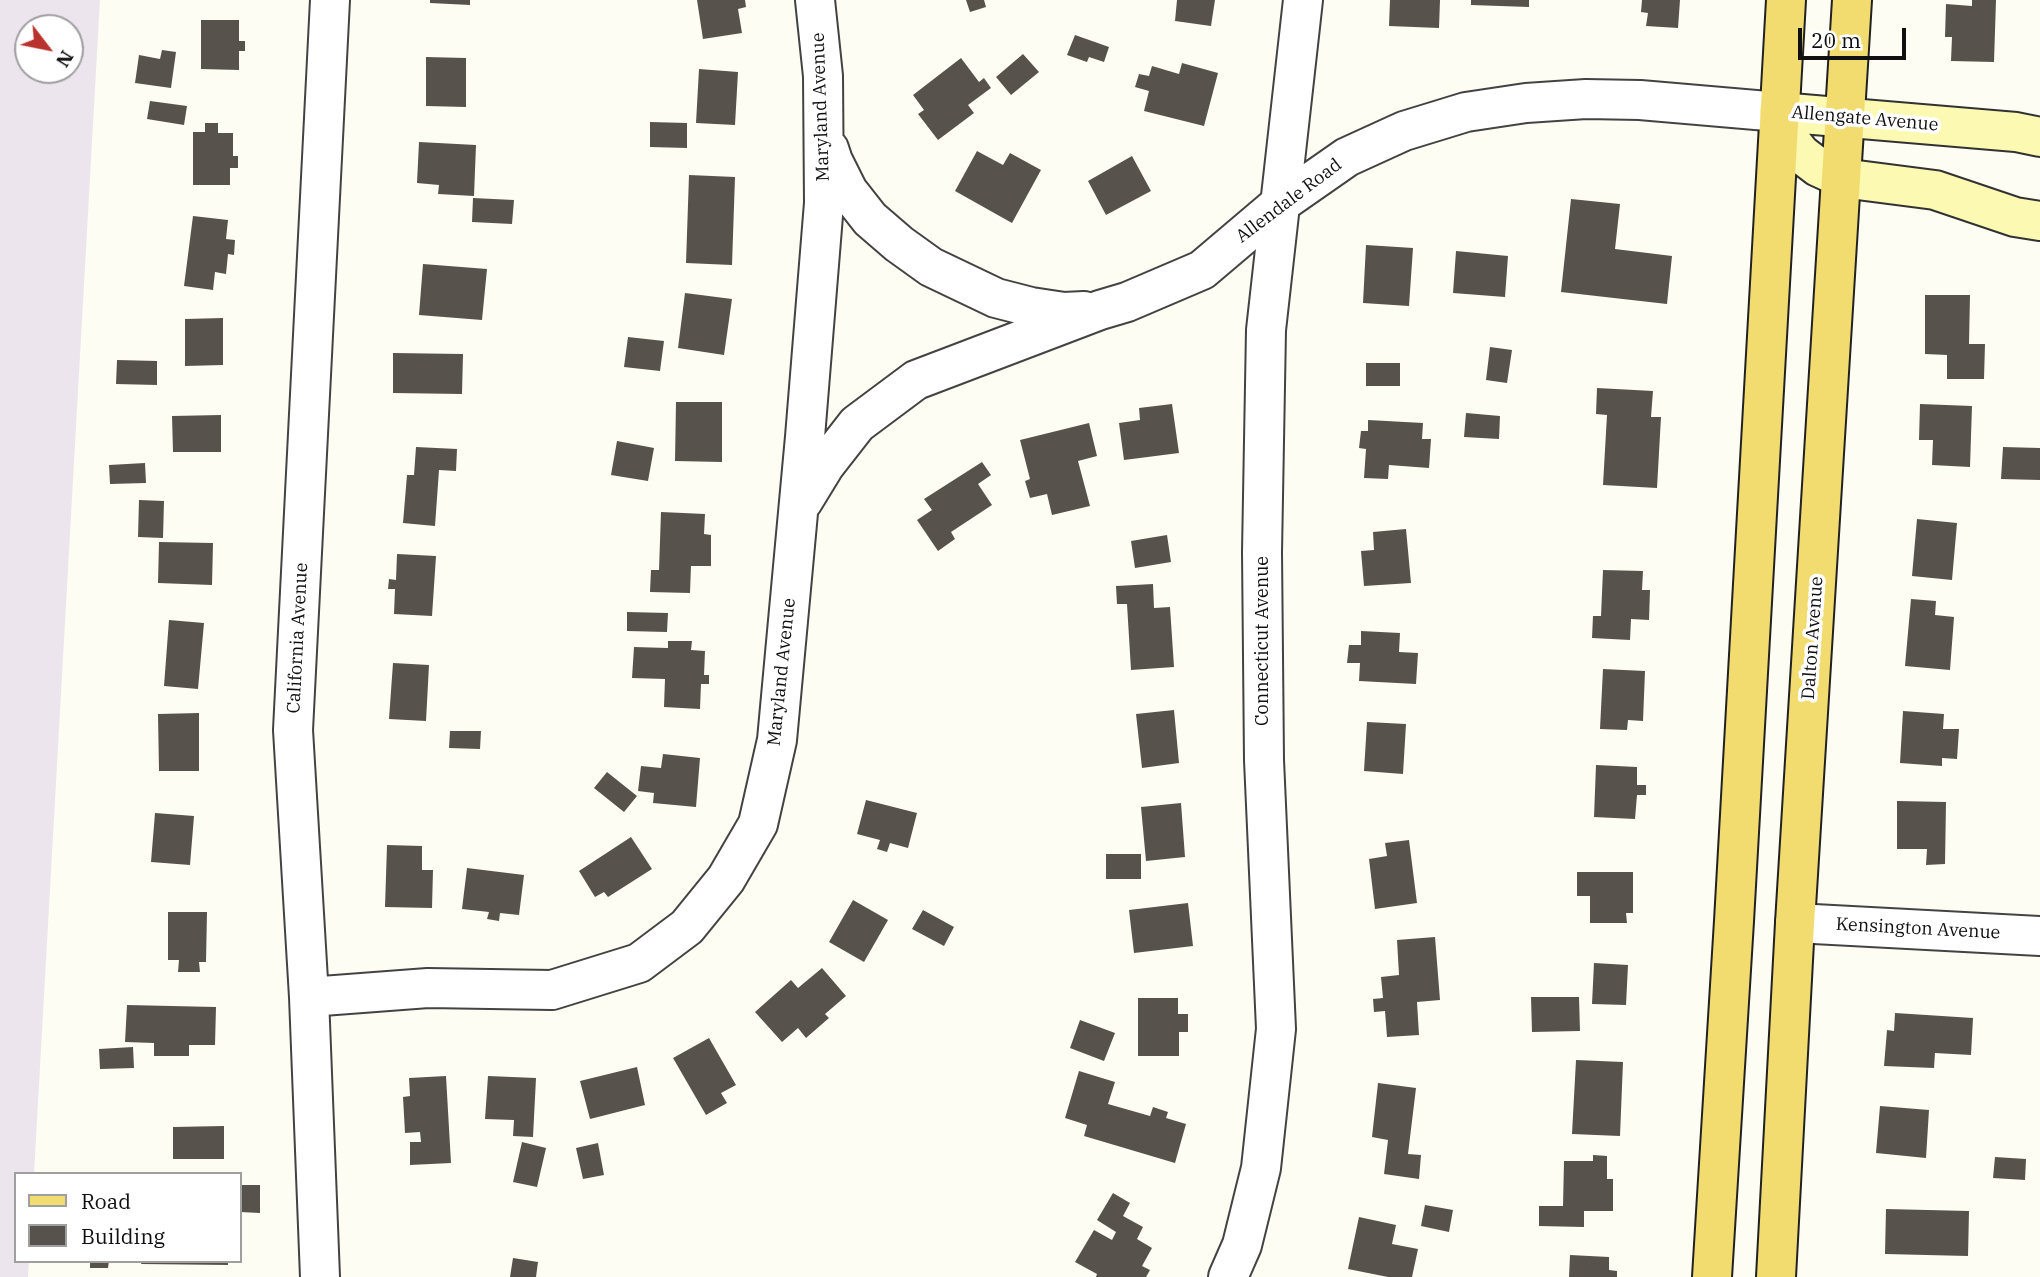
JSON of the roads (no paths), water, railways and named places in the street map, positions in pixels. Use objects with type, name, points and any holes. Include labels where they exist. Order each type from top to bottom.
[{"type":"main road","points":[[1712,1277],[1786,0]]},
{"type":"main road","name":"Dalton Avenue","points":[[1776,1277],[1852,0]]},
{"type":"street","name":"California Avenue","points":[[320,1277],[309,997],[293,730],[330,0]]},
{"type":"street","name":"Maryland Avenue","points":[[309,997],[428,988],[552,990],[639,963],[687,928],[726,879],[758,824],[777,740],[824,203],[823,76],[815,0]]},
{"type":"street","name":"Connecticut Avenue","points":[[1228,1277],[1242,1245],[1261,1168],[1276,1029],[1264,760],[1262,552],[1266,330],[1303,0]]},
{"type":"street","name":"Allendale Road","points":[[798,509],[825,465],[857,424],[916,380],[1127,302],[1202,270],[1281,203],[1347,157],[1404,131],[1466,112],[1527,103],[1586,99],[1640,100],[1779,112]]},
{"type":"street","name":"Allengate Avenue","points":[[2040,137],[2016,132],[1779,112],[1788,138],[1801,154],[1818,167],[1842,178],[1935,190],[2015,217],[2040,221]]},
{"type":"street","name":"Allendale Road","points":[[823,127],[833,161],[848,191],[870,219],[931,267],[996,298],[1031,307],[1064,312],[1100,310]]},
{"type":"street","name":"Kensington Avenue","points":[[1795,923],[2040,936]]}]
